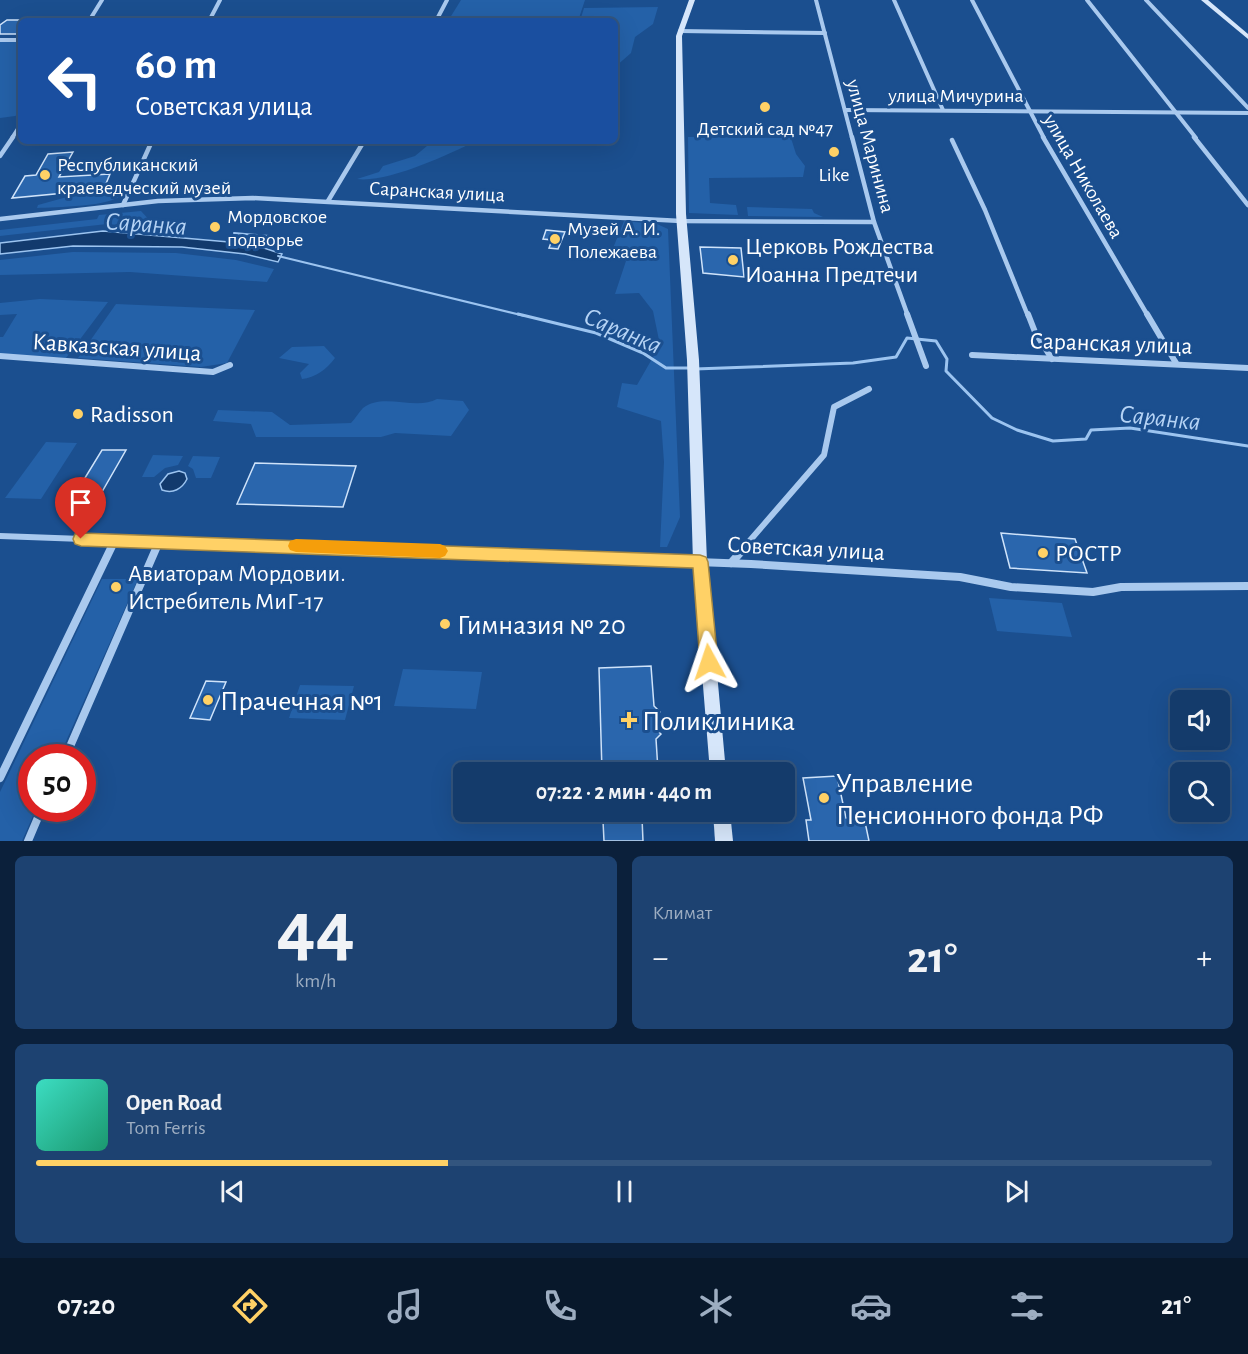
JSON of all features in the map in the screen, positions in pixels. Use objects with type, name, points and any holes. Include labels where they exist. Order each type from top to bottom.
[{"type":"main road","points":[[692,0],[680,31],[681,226],[693,360],[700,562],[717,762]]},
{"type":"main road","points":[[1204,0],[1248,37]]},
{"type":"main road","points":[[723,822],[724,841]]},
{"type":"street","points":[[90,18],[102,0]]},
{"type":"street","points":[[211,18],[220,0]]},
{"type":"street","points":[[438,18],[447,0]]},
{"type":"street","name":"улица Маринина","points":[[816,0],[874,222],[926,366]]},
{"type":"street","points":[[894,0],[943,110]]},
{"type":"street","name":"улица Николаева","points":[[972,0],[1095,227],[1176,363]]},
{"type":"street","points":[[1087,0],[1248,205]]},
{"type":"street","points":[[1146,0],[1248,108]]},
{"type":"street","points":[[680,31],[825,33]]},
{"type":"street","points":[[0,40],[18,40]]},
{"type":"street","name":"улица Мичурина","points":[[845,110],[1248,113]]},
{"type":"street","points":[[0,156],[18,129]]},
{"type":"street","points":[[952,140],[985,210],[1035,332],[1052,359]]},
{"type":"street","points":[[123,205],[151,144]]},
{"type":"street","points":[[328,201],[362,144]]},
{"type":"street","name":"Саранская улица","points":[[0,219],[123,205],[225,198],[328,201],[681,226],[874,222]]},
{"type":"street","name":"Саранская улица","points":[[972,355],[1248,368]]},
{"type":"street","name":"Кавказская улица","points":[[0,356],[213,372],[230,366]]},
{"type":"street","points":[[731,563],[824,455],[834,406],[869,389]]},
{"type":"street","name":"Советская улица","points":[[0,536],[731,563],[960,577],[1011,587],[1093,592],[1142,586],[1248,586]]},
{"type":"street","points":[[0,778],[115,540]]},
{"type":"street","points":[[71,744],[159,541]]},
{"type":"street","points":[[28,841],[36,822]]},
{"type":"shaded area","points":[[461,0],[585,0],[579,18],[450,18]]},
{"type":"shaded area","points":[[658,7],[653,24],[635,37],[631,53],[618,64],[618,18],[581,18],[584,8]]},
{"type":"shaded area","points":[[0,42],[18,42],[18,114],[0,118]]},
{"type":"shaded area","points":[[688,137],[791,138],[796,154],[805,166],[803,177],[709,178],[710,203],[736,205],[738,215],[689,213]]},
{"type":"shaded area","points":[[429,144],[469,144],[434,160],[385,177],[357,179],[379,172],[383,166],[415,156]]},
{"type":"shaded area","points":[[122,194],[107,202],[37,208],[38,205],[67,197]]},
{"type":"shaded area","points":[[747,207],[812,209],[814,213],[823,217],[748,216]]},
{"type":"shaded area","points":[[141,211],[152,223],[143,227],[107,224],[0,236],[0,230],[97,219],[99,215]]},
{"type":"shaded area","points":[[624,221],[657,224],[668,229],[680,517],[667,547],[660,547],[664,462],[661,421],[617,407],[622,383],[637,385],[660,345],[653,311],[639,293],[615,294],[626,261],[609,258]]},
{"type":"shaded area","points":[[103,231],[252,244],[282,254],[278,262],[245,254],[182,247],[73,246],[0,254],[0,243]]},
{"type":"shaded area","points":[[73,252],[176,253],[236,260],[274,269],[267,282],[130,272],[0,275],[0,260]]},
{"type":"shaded area","points":[[40,299],[108,302],[66,358],[0,354],[0,337],[3,337],[17,314],[0,315],[0,303]]},
{"type":"shaded area","points":[[116,304],[255,310],[227,363],[201,367],[78,358]]},
{"type":"shaded area","points":[[324,346],[335,358],[312,377],[302,379],[300,373],[309,364],[279,358],[292,347]]},
{"type":"shaded area","points":[[437,399],[463,401],[469,410],[451,436],[395,433],[381,437],[256,437],[251,424],[213,421],[218,410],[272,412],[290,425],[351,423],[363,408],[371,404],[390,401],[419,403]]},
{"type":"shaded area","points":[[46,442],[77,443],[41,499],[5,498]]},
{"type":"shaded area","points":[[153,455],[183,456],[178,465],[165,468],[154,477],[142,477]]},
{"type":"shaded area","points":[[193,456],[220,457],[211,478],[196,478],[193,469],[188,466]]},
{"type":"shaded area","points":[[179,471],[185,473],[187,479],[183,486],[173,491],[162,490],[160,484],[168,474]]},
{"type":"shaded area","points":[[102,579],[138,579],[65,744],[23,744]]},
{"type":"shaded area","points":[[989,598],[1062,603],[1072,637],[997,631]]},
{"type":"shaded area","points":[[403,669],[482,672],[476,709],[394,706]]},
{"type":"shaded area","points":[[300,685],[354,686],[345,720],[289,718]]},
{"type":"shaded area","points":[[18,754],[18,822],[30,822],[22,841],[0,841],[0,792]]},
{"type":"building","points":[[7,20],[18,20],[18,34],[0,34],[0,25]]},
{"type":"building","name":"Республиканский краеведческий музей","points":[[73,152],[59,177],[110,174],[105,186],[67,189],[65,193],[12,198],[25,176],[36,175],[48,154]]},
{"type":"building","name":"Музей А. И. Полежаева","points":[[546,230],[565,232],[558,249],[549,248],[552,240],[543,239]]},
{"type":"building","name":"Церковь Рождества Иоанна Предтечи","points":[[700,247],[741,248],[744,277],[703,273]]},
{"type":"building","points":[[102,450],[126,450],[95,504],[69,504]]},
{"type":"building","points":[[255,463],[356,466],[343,507],[237,504]]},
{"type":"building","name":"РОСТР","points":[[1001,533],[1075,539],[1087,573],[1010,568]]},
{"type":"building","name":"Поликлиника","points":[[651,666],[654,706],[660,712],[655,717],[661,723],[655,729],[661,734],[656,739],[657,762],[602,762],[599,668]]},
{"type":"building","name":"Прачечная №1","points":[[206,681],[226,682],[210,720],[190,718]]},
{"type":"building","name":"Управление Пенсионного фонда РФ","points":[[837,776],[846,818],[864,817],[869,841],[809,841],[806,820],[811,820],[803,778]]},
{"type":"building","points":[[603,822],[642,822],[643,841],[604,841]]},
{"type":"waterway","points":[[234,233],[269,236]]},
{"type":"waterway","name":"Саранка","points":[[278,256],[525,316]]},
{"type":"waterway","name":"Саранка","points":[[518,314],[596,333],[643,353],[666,368],[689,368]]},
{"type":"waterway","name":"Саранка","points":[[695,369],[853,363],[896,357],[907,338],[936,341],[947,359],[946,371],[992,418],[1017,430],[1053,441],[1086,439],[1091,430],[1130,428],[1248,446]]},
{"type":"slow traffic","points":[[296,546],[440,551]]},
{"type":"place","name":"Детский сад №47","points":[[765,107]]},
{"type":"place","name":"Like","points":[[834,152]]},
{"type":"place","name":"Республиканский краеведческий музей","points":[[45,175]]},
{"type":"place","name":"Мордовское подворье","points":[[215,227]]},
{"type":"place","name":"Музей А. И. Полежаева","points":[[555,239]]},
{"type":"place","name":"Церковь Рождества Иоанна Предтечи","points":[[733,260]]},
{"type":"place","name":"Radisson","points":[[78,414]]},
{"type":"place","name":"РОСТР","points":[[1043,553]]},
{"type":"place","name":"Авиаторам Мордовии. Истребитель МиГ-17","points":[[116,587]]},
{"type":"place","name":"Гимназия № 20","points":[[445,624]]},
{"type":"place","name":"Прачечная №1","points":[[208,700]]},
{"type":"place","name":"Поликлиника","points":[[629,720]]},
{"type":"place","name":"Управление Пенсионного фонда РФ","points":[[824,798]]},
{"type":"route","points":[[81,539],[700,562],[709,662]]}]
